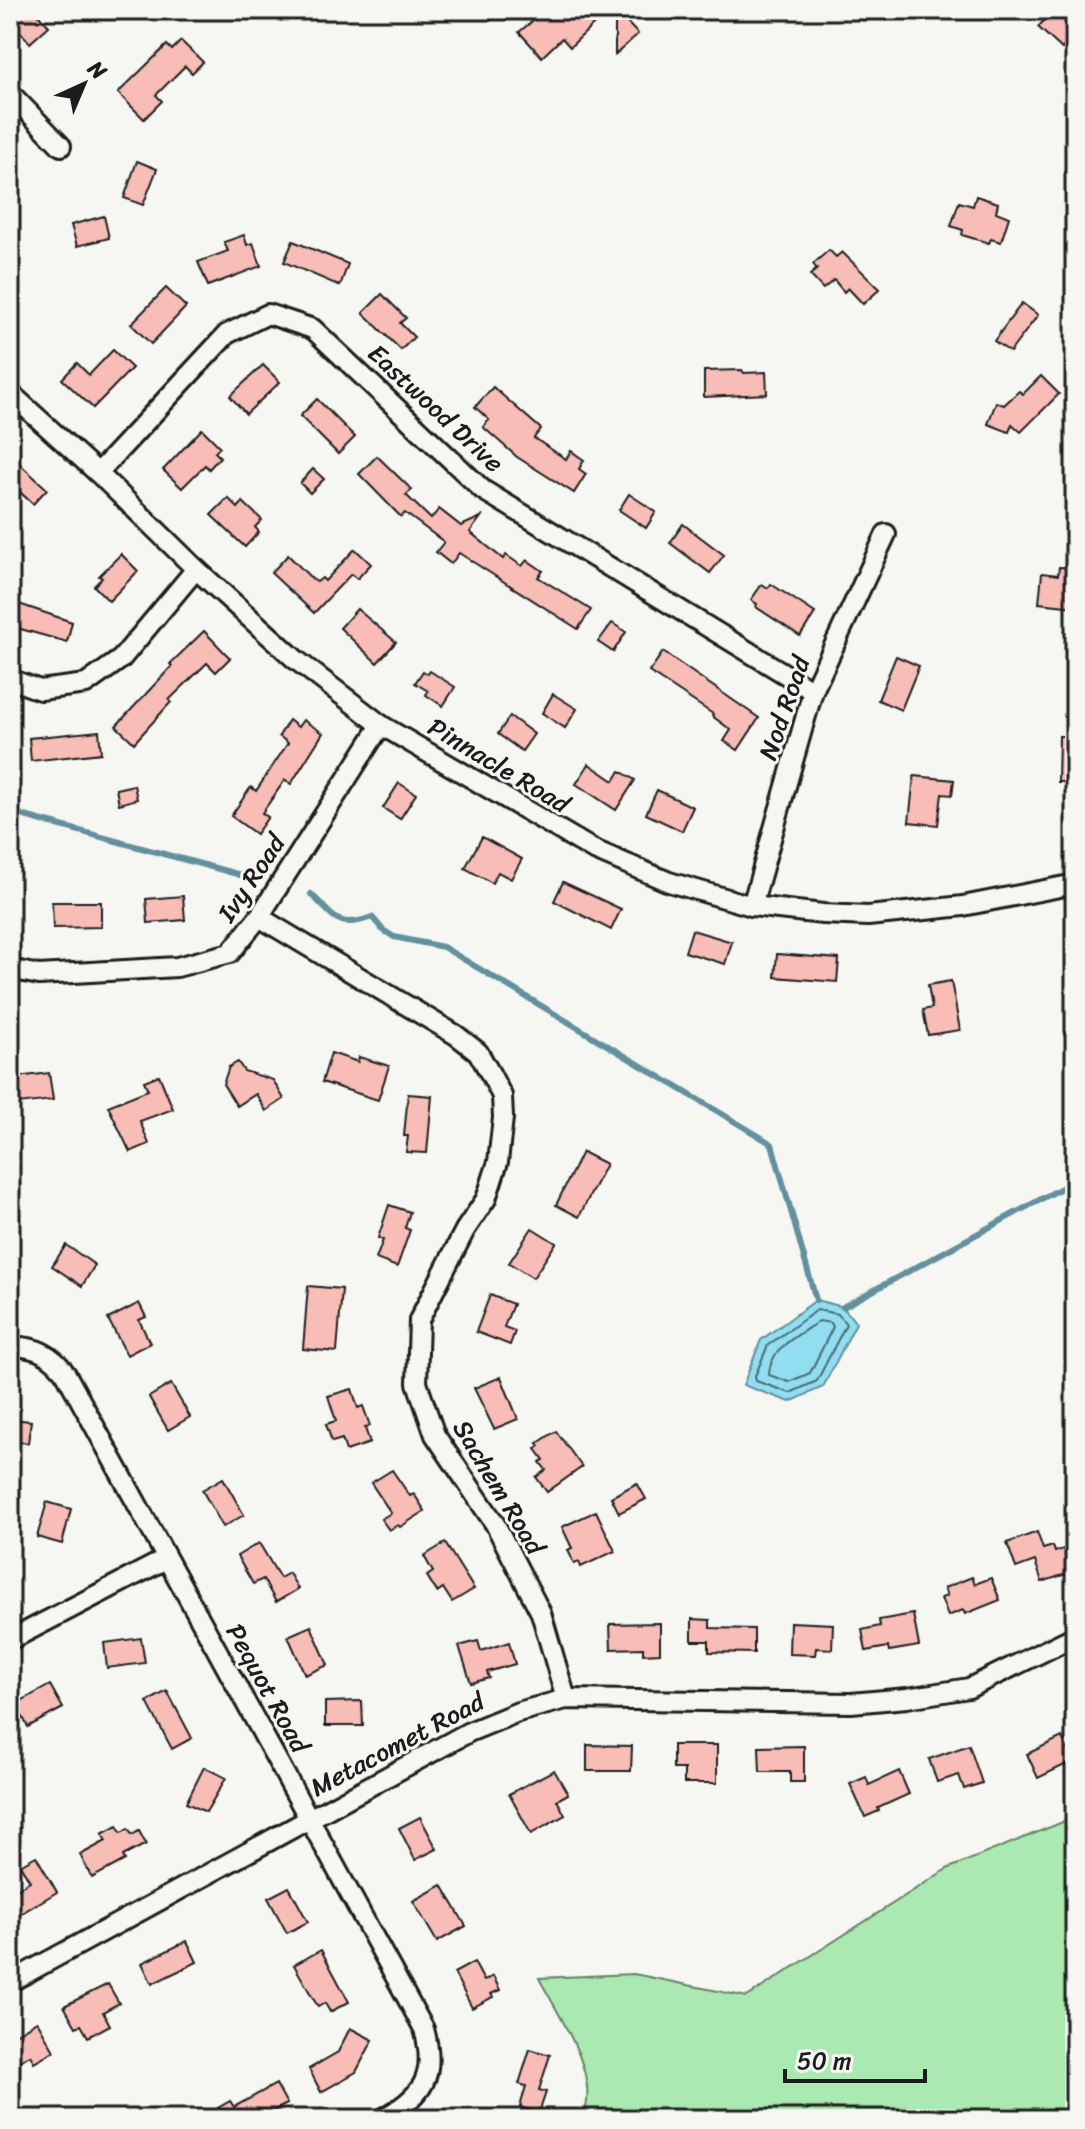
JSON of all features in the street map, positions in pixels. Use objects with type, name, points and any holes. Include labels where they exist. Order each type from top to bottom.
[{"type":"street","points":[[10,93],[61,146]]},
{"type":"street","name":"Eastwood Drive","points":[[98,473],[227,334],[268,314],[313,329],[483,490],[813,691]]},
{"type":"street","name":"Pinnacle Road","points":[[10,393],[295,659],[381,725],[592,849],[669,882],[752,906],[823,914],[868,916],[963,906],[1075,884]]},
{"type":"street","name":"Nod Road","points":[[752,906],[813,691],[886,534]]},
{"type":"street","points":[[10,679],[40,690],[86,684],[121,659],[196,569]]},
{"type":"street","name":"Ivy Road","points":[[10,969],[39,975],[177,967],[230,953],[259,917],[381,725]]},
{"type":"street","name":"Sachem Road","points":[[259,917],[456,1035],[478,1052],[502,1096],[498,1162],[486,1199],[465,1230],[419,1320],[417,1383],[435,1435],[495,1524],[541,1613],[566,1699]]},
{"type":"street","name":"Pequot Road","points":[[10,1347],[31,1348],[59,1364],[424,2029],[430,2069],[421,2087],[407,2103],[382,2119]]},
{"type":"street","points":[[10,1640],[166,1559]]},
{"type":"street","name":"Metacomet Road","points":[[10,1982],[469,1732],[518,1712],[566,1699],[851,1703],[907,1698],[969,1688],[1075,1636]]},
{"type":"green space","points":[[1075,1817],[1075,2119],[582,2119],[587,2102],[583,2066],[539,1978],[634,1974],[747,1997],[947,1869]]},
{"type":"water","points":[[816,1300],[843,1307],[856,1323],[823,1387],[790,1402],[743,1385],[761,1340]]},
{"type":"building","points":[[15,10],[34,10],[49,26],[30,43],[10,20]]},
{"type":"building","points":[[546,10],[609,10],[570,47],[562,38],[542,57],[519,32]]},
{"type":"building","points":[[615,10],[638,34],[615,55]]},
{"type":"building","points":[[1054,10],[1075,30],[1075,35],[1062,49],[1038,27]]},
{"type":"building","points":[[181,41],[203,62],[192,73],[185,66],[156,95],[162,101],[144,119],[118,93],[167,45],[172,50]]},
{"type":"building","points":[[137,161],[157,169],[143,205],[124,198]]},
{"type":"building","points":[[976,196],[998,203],[996,212],[1009,217],[1001,242],[991,239],[989,243],[962,235],[963,230],[951,226],[959,202],[973,206]]},
{"type":"building","points":[[104,216],[109,238],[77,246],[71,225]]},
{"type":"building","points":[[244,235],[247,245],[253,243],[261,266],[208,286],[198,262],[228,251],[224,242]]},
{"type":"building","points":[[293,241],[348,264],[340,286],[284,262]]},
{"type":"building","points":[[829,250],[836,257],[842,252],[880,289],[863,304],[848,288],[844,292],[834,280],[823,289],[810,275],[817,269],[813,264]]},
{"type":"building","points":[[166,288],[186,307],[151,344],[131,324]]},
{"type":"building","points":[[382,294],[406,318],[400,323],[414,337],[401,350],[363,313]]},
{"type":"building","points":[[1022,303],[1038,315],[1010,352],[994,341]]},
{"type":"building","points":[[113,350],[132,368],[93,408],[62,379],[77,363],[89,375]]},
{"type":"building","points":[[263,365],[280,382],[246,414],[230,396]]},
{"type":"building","points":[[742,370],[744,373],[766,372],[767,394],[704,397],[704,371]]},
{"type":"building","points":[[1041,376],[1059,394],[1021,432],[1012,424],[1009,432],[988,424],[996,402],[1004,405],[1019,391],[1023,394]]},
{"type":"building","points":[[493,387],[541,429],[534,438],[566,459],[571,451],[584,460],[579,469],[586,474],[574,493],[517,457],[483,427],[489,420],[475,407]]},
{"type":"building","points":[[317,399],[355,437],[338,454],[300,416]]},
{"type":"building","points":[[202,429],[220,447],[215,452],[220,457],[209,469],[205,465],[182,488],[163,470]]},
{"type":"building","points":[[10,455],[47,489],[33,504],[10,483]]},
{"type":"building","points":[[377,456],[412,490],[406,495],[431,519],[439,509],[461,526],[481,517],[470,532],[503,559],[506,555],[522,566],[527,560],[543,571],[538,577],[591,610],[578,629],[459,553],[451,564],[436,552],[444,542],[405,513],[401,517],[359,474]]},
{"type":"building","points":[[313,469],[324,479],[310,493],[300,483]]},
{"type":"building","points":[[629,494],[656,512],[646,528],[619,510]]},
{"type":"building","points":[[228,498],[238,508],[243,502],[262,520],[255,527],[259,532],[245,547],[211,515]]},
{"type":"building","points":[[683,524],[724,555],[710,573],[670,543]]},
{"type":"building","points":[[355,549],[371,564],[357,579],[351,574],[314,613],[271,573],[288,555],[312,579],[317,582],[322,578],[325,581]]},
{"type":"building","points":[[121,554],[138,571],[109,601],[94,586],[102,578],[99,576]]},
{"type":"building","points":[[1059,567],[1075,568],[1075,607],[1039,603],[1042,573],[1058,575]]},
{"type":"building","points":[[762,584],[768,588],[771,584],[815,613],[800,636],[756,607],[757,604],[751,600]]},
{"type":"building","points":[[16,603],[72,622],[67,642],[10,626]]},
{"type":"building","points":[[357,609],[396,642],[377,663],[340,628]]},
{"type":"building","points":[[612,623],[626,632],[613,652],[598,642]]},
{"type":"building","points":[[204,631],[230,658],[216,672],[207,663],[169,700],[171,702],[134,743],[116,726],[172,666],[170,664]]},
{"type":"building","points":[[663,652],[759,718],[738,750],[724,741],[731,730],[713,714],[649,672]]},
{"type":"building","points":[[896,656],[919,666],[901,710],[878,700]]},
{"type":"building","points":[[423,671],[428,674],[430,671],[455,687],[443,706],[415,683]]},
{"type":"building","points":[[553,694],[577,709],[565,728],[542,713]]},
{"type":"building","points":[[510,716],[534,734],[522,751],[498,734]]},
{"type":"building","points":[[289,720],[298,727],[303,720],[323,733],[291,784],[285,780],[262,813],[268,817],[256,834],[231,816],[251,787],[256,791],[288,743],[279,736]]},
{"type":"building","points":[[99,731],[101,753],[31,761],[29,738]]},
{"type":"building","points":[[1059,736],[1075,736],[1075,782],[1058,782]]},
{"type":"building","points":[[589,764],[614,781],[620,771],[635,780],[616,810],[576,784]]},
{"type":"building","points":[[914,776],[954,780],[952,795],[942,794],[938,825],[909,822]]},
{"type":"building","points":[[399,783],[416,794],[400,819],[383,808]]},
{"type":"building","points":[[134,785],[137,799],[119,804],[116,789]]},
{"type":"building","points":[[657,790],[693,807],[682,831],[646,814]]},
{"type":"building","points":[[482,837],[522,859],[511,879],[498,872],[492,883],[465,868]]},
{"type":"building","points":[[563,882],[621,909],[611,930],[554,901]]},
{"type":"building","points":[[183,896],[185,920],[148,923],[146,899]]},
{"type":"building","points":[[52,902],[101,902],[101,927],[53,928]]},
{"type":"building","points":[[692,930],[732,942],[725,964],[685,952]]},
{"type":"building","points":[[777,954],[839,959],[837,982],[775,977]]},
{"type":"building","points":[[951,981],[960,1030],[928,1035],[923,1010],[932,1008],[928,985]]},
{"type":"building","points":[[331,1053],[358,1062],[359,1057],[389,1066],[378,1100],[322,1082]]},
{"type":"building","points":[[238,1062],[244,1071],[273,1080],[284,1099],[266,1111],[256,1094],[237,1106],[223,1084],[229,1067]]},
{"type":"building","points":[[49,1073],[53,1100],[10,1105],[10,1078]]},
{"type":"building","points":[[159,1075],[173,1109],[140,1121],[149,1144],[130,1152],[108,1106],[148,1090],[144,1081]]},
{"type":"building","points":[[408,1094],[432,1096],[427,1153],[406,1152],[408,1136],[404,1136]]},
{"type":"building","points":[[582,1152],[606,1164],[579,1217],[556,1205]]},
{"type":"building","points":[[389,1205],[410,1212],[405,1228],[410,1230],[397,1267],[376,1259],[383,1240],[378,1238]]},
{"type":"building","points":[[532,1228],[556,1243],[533,1278],[509,1263]]},
{"type":"building","points":[[66,1245],[95,1265],[82,1286],[52,1266]]},
{"type":"building","points":[[308,1286],[342,1289],[337,1352],[303,1349]]},
{"type":"building","points":[[490,1295],[513,1304],[504,1327],[515,1331],[510,1345],[476,1332]]},
{"type":"building","points":[[139,1303],[146,1317],[139,1320],[150,1343],[127,1355],[108,1319]]},
{"type":"building","points":[[501,1377],[518,1419],[494,1429],[474,1388]]},
{"type":"building","points":[[171,1384],[190,1417],[168,1430],[149,1397]]},
{"type":"building","points":[[352,1389],[358,1408],[363,1406],[370,1426],[365,1428],[370,1443],[346,1451],[342,1439],[332,1442],[326,1424],[336,1421],[328,1396]]},
{"type":"building","points":[[10,1419],[31,1421],[28,1443],[10,1441]]},
{"type":"building","points":[[556,1431],[582,1467],[547,1492],[536,1477],[546,1470],[540,1462],[544,1460],[536,1449],[540,1446],[538,1443]]},
{"type":"building","points":[[392,1470],[425,1511],[400,1527],[398,1525],[389,1530],[381,1519],[391,1513],[371,1483]]},
{"type":"building","points":[[223,1478],[244,1515],[223,1527],[202,1490]]},
{"type":"building","points":[[637,1483],[646,1499],[619,1513],[611,1497]]},
{"type":"building","points":[[47,1502],[71,1509],[62,1544],[37,1537]]},
{"type":"building","points":[[596,1511],[615,1551],[581,1567],[579,1562],[574,1564],[568,1550],[572,1548],[562,1527]]},
{"type":"building","points":[[1037,1532],[1043,1549],[1053,1546],[1055,1552],[1069,1547],[1075,1571],[1042,1582],[1035,1561],[1016,1568],[1007,1543]]},
{"type":"building","points":[[259,1543],[280,1578],[289,1573],[298,1589],[276,1602],[263,1579],[253,1584],[237,1556]]},
{"type":"building","points":[[445,1543],[474,1589],[452,1602],[443,1588],[437,1592],[427,1576],[433,1572],[424,1556]]},
{"type":"building","points":[[972,1577],[975,1584],[991,1578],[1000,1600],[965,1614],[963,1610],[948,1616],[941,1598],[947,1596],[944,1588]]},
{"type":"building","points":[[913,1614],[919,1646],[866,1651],[862,1630],[880,1626],[879,1620]]},
{"type":"building","points":[[692,1619],[710,1620],[710,1628],[754,1629],[754,1653],[709,1652],[709,1641],[692,1641]]},
{"type":"building","points":[[790,1622],[833,1624],[832,1649],[816,1648],[815,1655],[789,1654]]},
{"type":"building","points":[[660,1623],[660,1653],[643,1654],[643,1648],[611,1649],[610,1624]]},
{"type":"building","points":[[311,1626],[328,1665],[305,1675],[288,1636]]},
{"type":"building","points":[[141,1638],[145,1663],[107,1668],[104,1643]]},
{"type":"building","points":[[478,1641],[481,1651],[509,1642],[515,1664],[487,1672],[489,1678],[471,1683],[459,1646]]},
{"type":"building","points":[[50,1685],[63,1708],[28,1727],[16,1704]]},
{"type":"building","points":[[167,1691],[192,1738],[172,1749],[147,1702]]},
{"type":"building","points":[[362,1701],[363,1726],[325,1726],[325,1702]]},
{"type":"building","points":[[1062,1737],[1073,1761],[1038,1778],[1027,1754]]},
{"type":"building","points":[[587,1745],[632,1746],[631,1771],[587,1771]]},
{"type":"building","points":[[673,1745],[717,1745],[717,1783],[684,1783],[684,1769],[673,1769]]},
{"type":"building","points":[[969,1745],[982,1783],[964,1789],[959,1775],[937,1782],[929,1759]]},
{"type":"building","points":[[804,1746],[804,1782],[790,1782],[790,1772],[760,1772],[759,1747]]},
{"type":"building","points":[[204,1767],[226,1778],[206,1812],[186,1803]]},
{"type":"building","points":[[554,1770],[568,1794],[557,1800],[565,1815],[531,1834],[509,1794]]},
{"type":"building","points":[[899,1771],[909,1794],[865,1817],[850,1784],[866,1777],[869,1785]]},
{"type":"building","points":[[420,1817],[437,1849],[415,1860],[399,1828]]},
{"type":"building","points":[[117,1826],[121,1833],[128,1829],[132,1835],[139,1831],[146,1844],[92,1878],[80,1855],[106,1841],[102,1834]]},
{"type":"building","points":[[36,1856],[57,1892],[10,1920],[10,1893],[30,1881],[20,1865]]},
{"type":"building","points":[[442,1885],[466,1926],[437,1942],[413,1901]]},
{"type":"building","points":[[289,1887],[308,1922],[287,1933],[268,1898]]},
{"type":"building","points":[[187,1941],[197,1962],[152,1984],[142,1963]]},
{"type":"building","points":[[321,1950],[349,2002],[330,2012],[325,2003],[318,2007],[294,1965]]},
{"type":"building","points":[[474,1962],[484,1981],[493,1976],[500,1990],[472,2008],[454,1973]]},
{"type":"building","points":[[108,1984],[119,2003],[103,2012],[110,2025],[88,2037],[81,2025],[76,2027],[64,2006]]},
{"type":"building","points":[[37,2021],[54,2051],[34,2062],[30,2055],[10,2067],[10,2037]]},
{"type":"building","points":[[350,2028],[373,2040],[356,2072],[321,2092],[309,2069],[338,2052]]},
{"type":"building","points":[[530,2049],[550,2055],[539,2090],[546,2092],[539,2113],[520,2107],[526,2086],[519,2084]]},
{"type":"building","points":[[276,2084],[287,2104],[267,2114],[270,2119],[212,2119],[221,2114],[218,2108],[230,2101],[234,2107]]},
{"type":"waterway","points":[[10,812],[248,877]]},
{"type":"waterway","points":[[311,894],[332,915],[344,922],[372,917],[394,937],[443,947],[772,1144],[816,1300]]},
{"type":"waterway","points":[[843,1307],[1067,1185],[1075,1184]]}]
